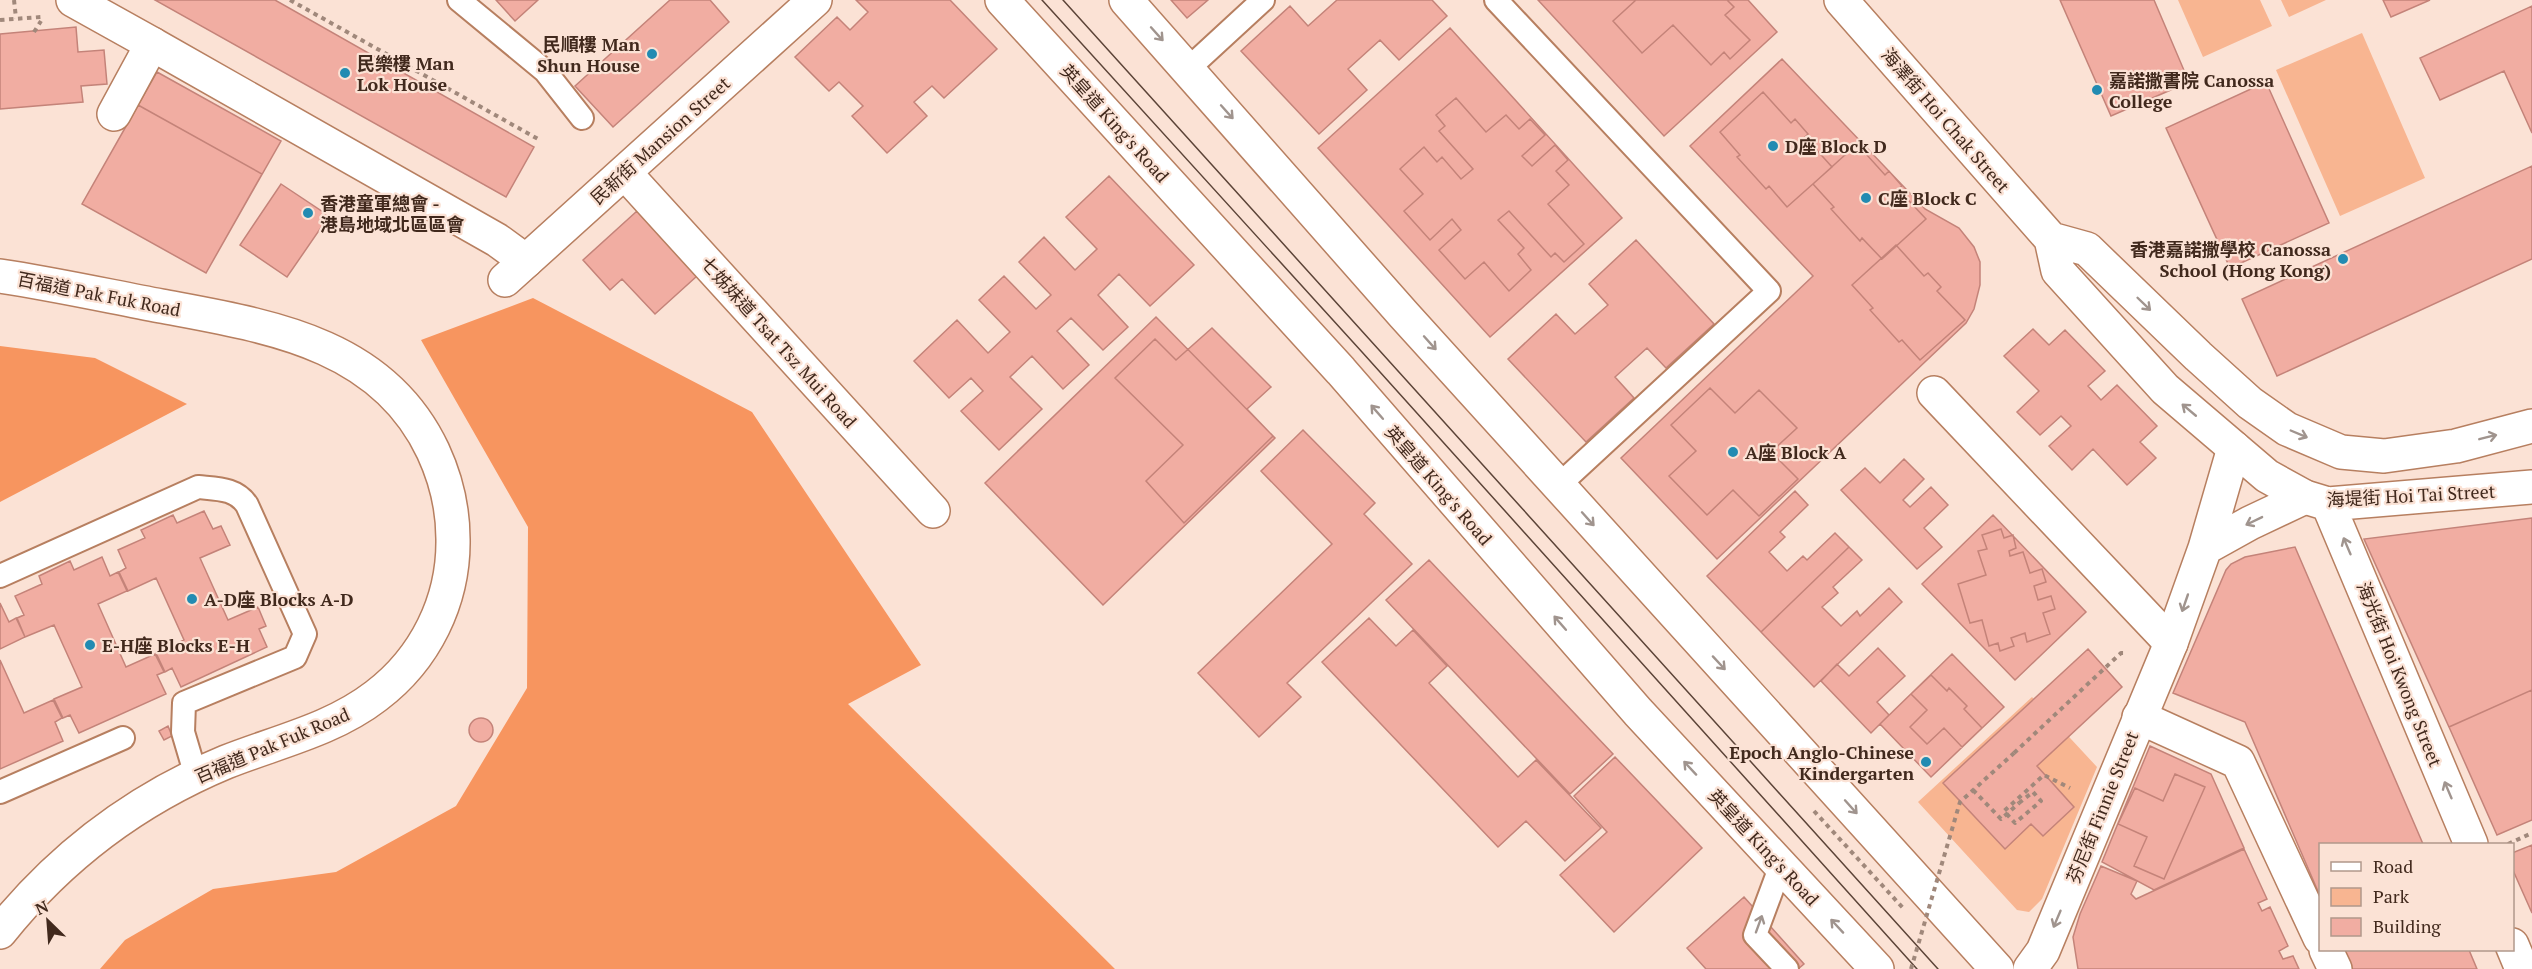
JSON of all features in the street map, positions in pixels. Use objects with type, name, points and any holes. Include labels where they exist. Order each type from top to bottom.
[{"type":"street","points":[[72,0],[152,44],[114,114]]},
{"type":"street","name":"民新街 Mansion Street","points":[[152,44],[497,240],[515,271],[815,0]]},
{"type":"street","name":"英皇道 King's Road","points":[[1002,0],[1341,371],[1603,673],[1877,969]]},
{"type":"street","points":[[1126,0],[1404,315],[1997,969]]},
{"type":"street","name":"海澤街 Hoi Chak Street","points":[[1841,0],[2051,239],[2058,271],[2165,389],[2234,448]]},
{"type":"street","name":"七姊妹道 Tsat Tsz Mui Road","points":[[625,173],[933,512]]},
{"type":"street","points":[[2051,239],[2087,249],[2250,403],[2287,429],[2341,452],[2384,456],[2456,446],[2532,426]]},
{"type":"street","name":"百福道 Pak Fuk Road","points":[[0,276],[249,323],[285,332],[323,347],[370,375],[404,405],[424,434],[439,464],[452,511],[453,556],[444,601],[425,643],[401,675],[374,698],[337,720],[196,776],[131,812],[82,847],[34,894],[0,932]]},
{"type":"street","points":[[1934,393],[2171,643]]},
{"type":"street","name":"芬尼街 Finnie Street","points":[[2030,969],[2043,951],[2171,643],[2205,548],[2234,448],[2250,403]]},
{"type":"street","name":"海堤街 Hoi Tai Street","points":[[2234,448],[2267,476],[2316,500],[2532,487]]},
{"type":"street","points":[[2205,548],[2250,523],[2316,500]]},
{"type":"street","name":"海光街 Hoi Kwong Street","points":[[2316,500],[2470,843]]},
{"type":"street","points":[[2139,717],[2238,762],[2319,936]]},
{"type":"street","points":[[2514,950],[2522,969]]},
{"type":"street","points":[[2326,951],[2335,969]]},
{"type":"lane","points":[[459,0],[545,71],[582,118]]},
{"type":"lane","points":[[1188,69],[1263,0]]},
{"type":"lane","points":[[1496,0],[1769,291],[1559,485]]},
{"type":"lane","points":[[0,576],[198,487],[227,490],[241,496],[248,505],[305,634],[295,657],[184,703],[183,732],[196,776]]},
{"type":"lane","points":[[0,792],[123,738]]},
{"type":"lane","points":[[1781,865],[1755,935],[1787,969]]},
{"type":"path","points":[[14,0],[16,18]]},
{"type":"path","points":[[290,0],[538,139]]},
{"type":"path","points":[[0,20],[44,17]]},
{"type":"path","points":[[1911,969],[1960,802],[2105,668]]},
{"type":"path","points":[[1973,790],[2001,819],[2007,814],[2013,809],[2032,792],[2041,801],[2015,823],[2010,817],[2004,811],[2044,775]]},
{"type":"path","points":[[1814,812],[1903,908]]},
{"type":"path","points":[[2508,843],[2532,833]]},
{"type":"green space","points":[[2178,0],[2260,0],[2272,26],[2203,57]]},
{"type":"green space","points":[[2281,0],[2326,0],[2289,17]]},
{"type":"green space","points":[[2362,33],[2425,178],[2340,216],[2276,70]]},
{"type":"green space","points":[[2032,697],[2097,767],[2042,899],[2029,912],[2017,910],[1918,802]]},
{"type":"shaded area","points":[[533,298],[752,412],[921,665],[848,704],[1115,969],[100,969],[125,940],[213,889],[336,872],[456,806],[527,688],[528,527],[421,340]]},
{"type":"shaded area","points":[[0,346],[95,358],[187,404],[0,502]]},
{"type":"building","name":"民樂樓 Man Lok House","points":[[155,0],[275,0],[534,147],[506,197]]},
{"type":"building","points":[[496,0],[538,0],[515,21]]},
{"type":"building","name":"民順樓 Man Shun House","points":[[670,0],[710,0],[729,22],[613,127],[575,86]]},
{"type":"building","points":[[856,0],[950,0],[997,49],[944,98],[932,86],[914,102],[927,116],[887,153],[852,116],[863,106],[839,82],[829,91],[795,57],[837,17],[850,30],[868,12]]},
{"type":"building","points":[[1171,0],[1208,0],[1187,18]]},
{"type":"building","points":[[1337,0],[1432,0],[1447,16],[1399,60],[1380,40],[1348,69],[1367,90],[1319,134],[1241,51],[1290,6],[1308,26]]},
{"type":"building","points":[[1538,0],[1748,0],[1777,32],[1664,136]]},
{"type":"building","points":[[1636,0],[1727,0],[1734,7],[1725,15],[1750,40],[1730,59],[1724,52],[1711,65],[1673,25],[1642,53],[1613,21]]},
{"type":"building","points":[[2060,0],[2154,0],[2189,82],[2111,116]]},
{"type":"building","points":[[2383,0],[2430,0],[2391,17]]},
{"type":"building","points":[[2532,6],[2532,133],[2504,71],[2440,100],[2420,58]]},
{"type":"building","points":[[76,27],[78,52],[104,50],[107,84],[81,86],[83,102],[0,109],[0,34]]},
{"type":"building","points":[[1450,28],[1622,218],[1490,337],[1318,148]]},
{"type":"building","points":[[1782,59],[1925,209],[1959,228],[1974,247],[1980,262],[1980,285],[1974,309],[1966,323],[1717,559],[1621,458],[1813,276],[1690,146]]},
{"type":"building","points":[[157,72],[281,141],[206,273],[82,204]]},
{"type":"building","points":[[2266,82],[2329,223],[2230,268],[2166,128]]},
{"type":"building","name":"D座 Block D","points":[[1763,92],[1791,123],[1795,119],[1808,134],[1805,137],[1832,167],[1787,207],[1769,186],[1766,189],[1737,157],[1740,155],[1720,132]]},
{"type":"building","points":[[1456,98],[1486,132],[1506,115],[1519,129],[1530,119],[1545,135],[1522,156],[1532,166],[1555,145],[1568,160],[1556,171],[1569,185],[1548,204],[1584,244],[1564,262],[1555,253],[1551,257],[1509,211],[1498,220],[1524,248],[1518,254],[1531,270],[1509,291],[1484,262],[1465,279],[1439,250],[1461,230],[1452,219],[1430,240],[1404,211],[1423,194],[1400,169],[1424,147],[1437,162],[1442,157],[1461,179],[1473,169],[1439,131],[1445,126],[1436,115]]},
{"type":"building","points":[[138,105],[262,174],[206,273],[82,204]]},
{"type":"building","name":"C座 Block C","points":[[1857,144],[1885,175],[1889,171],[1902,186],[1898,189],[1926,219],[1882,259],[1862,238],[1860,241],[1831,209],[1834,207],[1813,184]]},
{"type":"building","points":[[2532,166],[2532,259],[2277,376],[2242,299]]},
{"type":"building","points":[[1109,176],[1194,265],[1150,306],[1119,274],[1098,295],[1128,327],[1103,350],[1071,318],[1057,331],[1089,365],[1063,389],[1032,356],[1010,377],[1042,409],[999,450],[961,411],[983,391],[971,378],[949,398],[914,361],[957,320],[988,353],[1010,332],[979,300],[1004,276],[1036,309],[1051,295],[1019,262],[1044,237],[1075,270],[1097,249],[1066,217]]},
{"type":"building","points":[[281,184],[329,216],[287,277],[240,245]]},
{"type":"building","points":[[637,211],[697,276],[655,314],[622,279],[610,290],[583,260]]},
{"type":"building","points":[[1636,240],[1714,324],[1666,368],[1647,348],[1615,377],[1634,398],[1586,442],[1508,359],[1556,314],[1575,334],[1608,305],[1589,284]]},
{"type":"building","points":[[1896,245],[1924,276],[1928,273],[1941,287],[1937,291],[1965,320],[1920,360],[1902,340],[1899,342],[1870,310],[1873,308],[1852,285]]},
{"type":"building","points":[[1156,317],[1275,438],[1103,605],[985,483]]},
{"type":"building","points":[[1212,328],[1271,387],[1247,409],[1273,436],[1184,523],[1146,481],[1183,445],[1115,378],[1155,339],[1176,360]]},
{"type":"building","points":[[2033,329],[2049,345],[2065,330],[2105,371],[2088,386],[2101,400],[2117,385],[2157,426],[2140,442],[2156,458],[2127,485],[2093,449],[2072,470],[2049,446],[2071,426],[2061,416],[2040,435],[2017,412],[2039,391],[2004,356]]},
{"type":"building","name":"A座 Block A","points":[[1710,388],[1735,413],[1759,390],[1797,428],[1771,452],[1798,479],[1759,516],[1733,490],[1707,515],[1669,476],[1696,451],[1671,425]]},
{"type":"building","points":[[1303,430],[1375,503],[1364,514],[1412,564],[1287,683],[1301,697],[1259,737],[1198,673],[1332,544],[1261,471]]},
{"type":"building","points":[[1904,459],[1924,479],[1903,500],[1910,507],[1931,487],[1948,505],[1924,528],[1942,547],[1917,569],[1841,490],[1865,468],[1880,483]]},
{"type":"building","points":[[1795,491],[1808,505],[1780,532],[1785,537],[1769,552],[1787,571],[1803,556],[1807,560],[1835,533],[1849,547],[1761,632],[1707,576]]},
{"type":"building","name":"A-D座 Blocks A-D","points":[[204,511],[213,529],[221,526],[230,545],[200,558],[228,620],[258,607],[266,626],[259,629],[267,647],[181,687],[172,668],[165,672],[156,653],[184,640],[156,578],[128,591],[119,572],[126,568],[118,550],[145,538],[141,530],[173,515],[177,523]]},
{"type":"building","points":[[1993,515],[2086,612],[2015,680],[1922,584]]},
{"type":"building","points":[[2532,518],[2532,690],[2449,727],[2364,539]]},
{"type":"building","points":[[2001,529],[2004,538],[2013,535],[2016,548],[2009,551],[2010,556],[2023,552],[2030,573],[2042,569],[2046,582],[2034,586],[2038,600],[2051,596],[2055,609],[2043,613],[2050,634],[2027,642],[2025,633],[2011,638],[2014,646],[2000,651],[1998,643],[1989,646],[1982,620],[1970,623],[1958,584],[1986,575],[1978,551],[1987,549],[1982,535]]},
{"type":"building","points":[[1849,547],[1862,560],[1833,587],[1838,593],[1822,607],[1841,626],[1857,611],[1860,616],[1889,588],[1902,602],[1814,687],[1761,632]]},
{"type":"building","points":[[2295,547],[2423,843],[2319,843],[2319,894],[2245,722],[2173,693],[2226,570],[2231,564],[2245,557]]},
{"type":"building","name":"E-H座 Blocks E-H","points":[[102,557],[110,576],[118,572],[127,591],[98,604],[126,667],[155,654],[164,672],[157,675],[166,694],[79,733],[70,715],[63,718],[54,699],[82,687],[54,625],[25,637],[17,618],[24,615],[15,596],[42,584],[39,576],[70,561],[74,570]]},
{"type":"building","points":[[1429,560],[1613,754],[1570,794],[1386,600]]},
{"type":"building","points":[[0,603],[9,622],[16,618],[25,637],[0,649]]},
{"type":"building","points":[[1369,618],[1396,646],[1413,630],[1447,666],[1429,683],[1518,777],[1536,760],[1601,828],[1565,861],[1526,821],[1498,847],[1322,662]]},
{"type":"building","points":[[1878,648],[1905,676],[1877,702],[1889,715],[1871,733],[1821,681],[1837,664],[1849,676]]},
{"type":"building","points":[[2088,649],[2122,687],[2037,766],[2074,807],[2043,836],[2031,824],[2005,849],[1943,783]]},
{"type":"building","points":[[1952,654],[2004,707],[1931,777],[1880,724]]},
{"type":"building","points":[[0,660],[24,713],[53,700],[62,718],[55,722],[63,741],[0,769]]},
{"type":"building","points":[[1931,675],[1947,691],[1949,688],[1967,706],[1964,709],[1982,728],[1962,747],[1944,728],[1927,744],[1910,727],[1927,710],[1911,694]]},
{"type":"building","points":[[2532,690],[2532,820],[2497,835],[2449,727]]},
{"type":"building","points":[[481,718],[489,722],[493,730],[489,738],[481,742],[473,738],[469,730],[473,722]]},
{"type":"building","points":[[168,726],[172,736],[164,740],[159,731]]},
{"type":"building","points":[[2150,746],[2211,774],[2244,848],[2154,890],[2102,862]]},
{"type":"building","points":[[1615,757],[1702,848],[1614,932],[1560,875],[1607,832],[1574,796]]},
{"type":"building","points":[[2175,774],[2205,787],[2164,879],[2134,866],[2147,837],[2118,824],[2135,788],[2163,801]]},
{"type":"building","points":[[2532,845],[2532,913],[2514,872],[2514,852]]},
{"type":"building","points":[[2244,849],[2267,899],[2258,903],[2262,911],[2270,907],[2288,946],[2279,951],[2283,959],[2293,956],[2299,969],[2078,969],[2073,937],[2080,914],[2101,866],[2137,881],[2131,894],[2136,899]]},
{"type":"building","points":[[1744,897],[1804,964],[1798,969],[1706,969],[1687,948]]},
{"type":"building","points":[[2344,951],[2469,951],[2477,969],[2352,969]]},
{"type":"tram line","points":[[1042,0],[1917,969]]},
{"type":"tram line","points":[[1063,0],[1938,969]]},
{"type":"place","name":"民順樓 Man Shun House","points":[[652,54]]},
{"type":"place","name":"民樂樓 Man Lok House","points":[[345,73]]},
{"type":"place","name":"嘉諾撒書院 Canossa College","points":[[2097,90]]},
{"type":"place","name":"D座 Block D","points":[[1773,146]]},
{"type":"place","name":"C座 Block C","points":[[1866,198]]},
{"type":"place","name":"香港童軍總會 - 港島地域北區區會","points":[[308,213]]},
{"type":"place","name":"香港嘉諾撒學校 Canossa School (Hong Kong)","points":[[2343,259]]},
{"type":"place","name":"A座 Block A","points":[[1733,452]]},
{"type":"place","name":"A-D座 Blocks A-D","points":[[192,599]]},
{"type":"place","name":"E-H座 Blocks E-H","points":[[90,645]]},
{"type":"place","name":"Epoch Anglo-Chinese Kindergarten","points":[[1926,762]]}]
